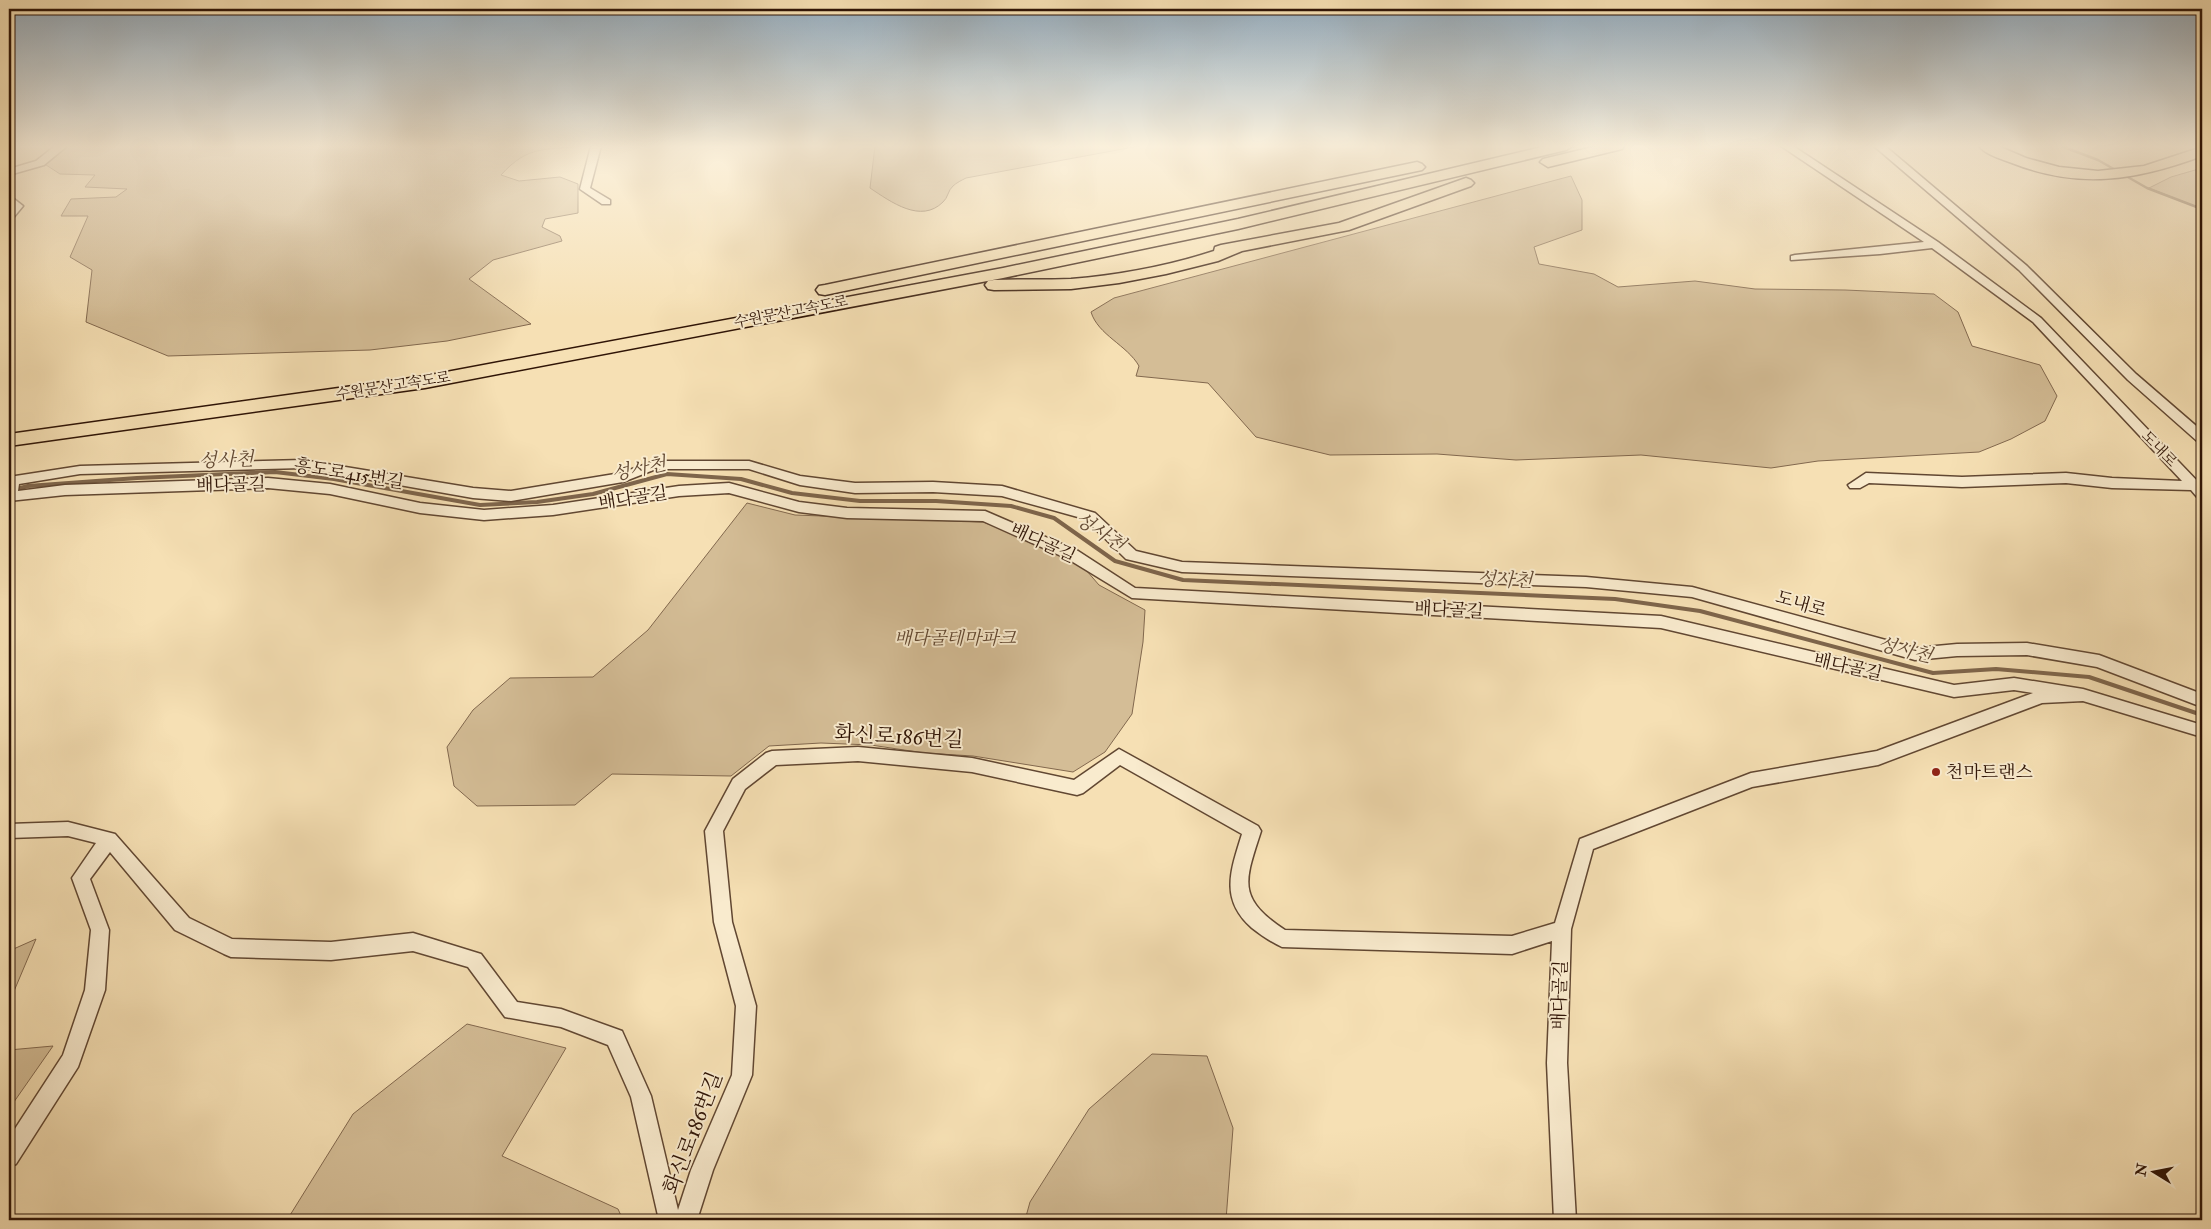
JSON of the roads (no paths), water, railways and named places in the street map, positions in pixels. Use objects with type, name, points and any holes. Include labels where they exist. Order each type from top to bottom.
[{"type":"highway","name":"수원문산고속도로","points":[[9,425],[394,371],[646,325],[1052,243],[1229,203]]},
{"type":"highway","name":"수원문산고속도로","points":[[9,440],[440,383],[1012,271],[1238,224],[1325,203]]},
{"type":"highway","points":[[1234,250],[1211,251],[1102,273],[1077,274],[1335,218],[1375,203]]},
{"type":"highway","points":[[616,350],[954,290],[1017,284],[1048,285],[1144,273],[1210,258],[1234,250],[1343,227],[1410,203]]},
{"type":"street","points":[[9,216],[18,206],[15,203]]},
{"type":"street","name":"도내로","points":[[1873,203],[1934,244],[2037,320],[2198,490]]},
{"type":"street","name":"도내로","points":[[1947,203],[2022,268],[2132,377],[2202,438]]},
{"type":"street","points":[[1795,258],[1880,251],[1934,244]]},
{"type":"street","name":"흥도로415번길","points":[[11,489],[80,470],[304,464],[473,493],[511,496],[623,478],[655,465]]},
{"type":"street","name":"도내로","points":[[655,465],[749,465],[800,480],[855,488],[933,487],[1002,491],[1090,516],[1131,555],[1182,567],[1586,582],[1692,592],[1915,654],[1957,650],[2027,649],[2099,661],[2202,701]]},
{"type":"street","points":[[1855,485],[1866,478],[1962,482],[2066,478],[2198,490]]},
{"type":"street","name":"배다골길","points":[[11,489],[64,490],[268,484],[330,489],[420,508],[484,514],[553,510],[679,491],[730,488],[799,507],[847,513],[985,516],[1073,555],[1132,593],[1661,622],[1954,691],[2014,684],[2083,695],[2202,732]]},
{"type":"street","name":"배다골길","points":[[1565,1220],[1558,1063],[1562,929],[1586,844],[1751,780],[1878,758],[2041,697],[2083,695]]},
{"type":"street","name":"화신로186번길","points":[[686,1220],[702,1170],[742,1075],[746,1006],[722,922],[714,831],[738,784],[772,758],[858,754],[972,765],[1077,788],[1119,756],[1252,832],[1237,877],[1239,898],[1259,924],[1282,938],[1512,945],[1562,929]]},
{"type":"street","points":[[9,831],[68,829],[109,838],[182,924],[231,948],[331,951],[413,942],[474,960],[512,1010],[561,1018],[615,1038],[641,1096],[670,1220]]},
{"type":"street","points":[[9,1157],[71,1060],[95,990],[100,930],[81,878],[109,838]]},
{"type":"waterway","points":[[2187,203],[2202,209]]},
{"type":"waterway","name":"성사천","points":[[9,491],[28,486],[137,478],[275,472],[334,479],[480,505],[537,502],[593,494],[667,474],[741,479],[792,493],[860,501],[936,501],[1011,506],[1054,518],[1115,561],[1183,580],[1615,599],[1700,611],[1933,673],[1996,669],[2089,677],[2202,715]]},
{"type":"place","name":"천마트랜스","points":[[1936,772]]},
{"type":"park label","name":"배다골테마파크","points":[[955,638]]}]
